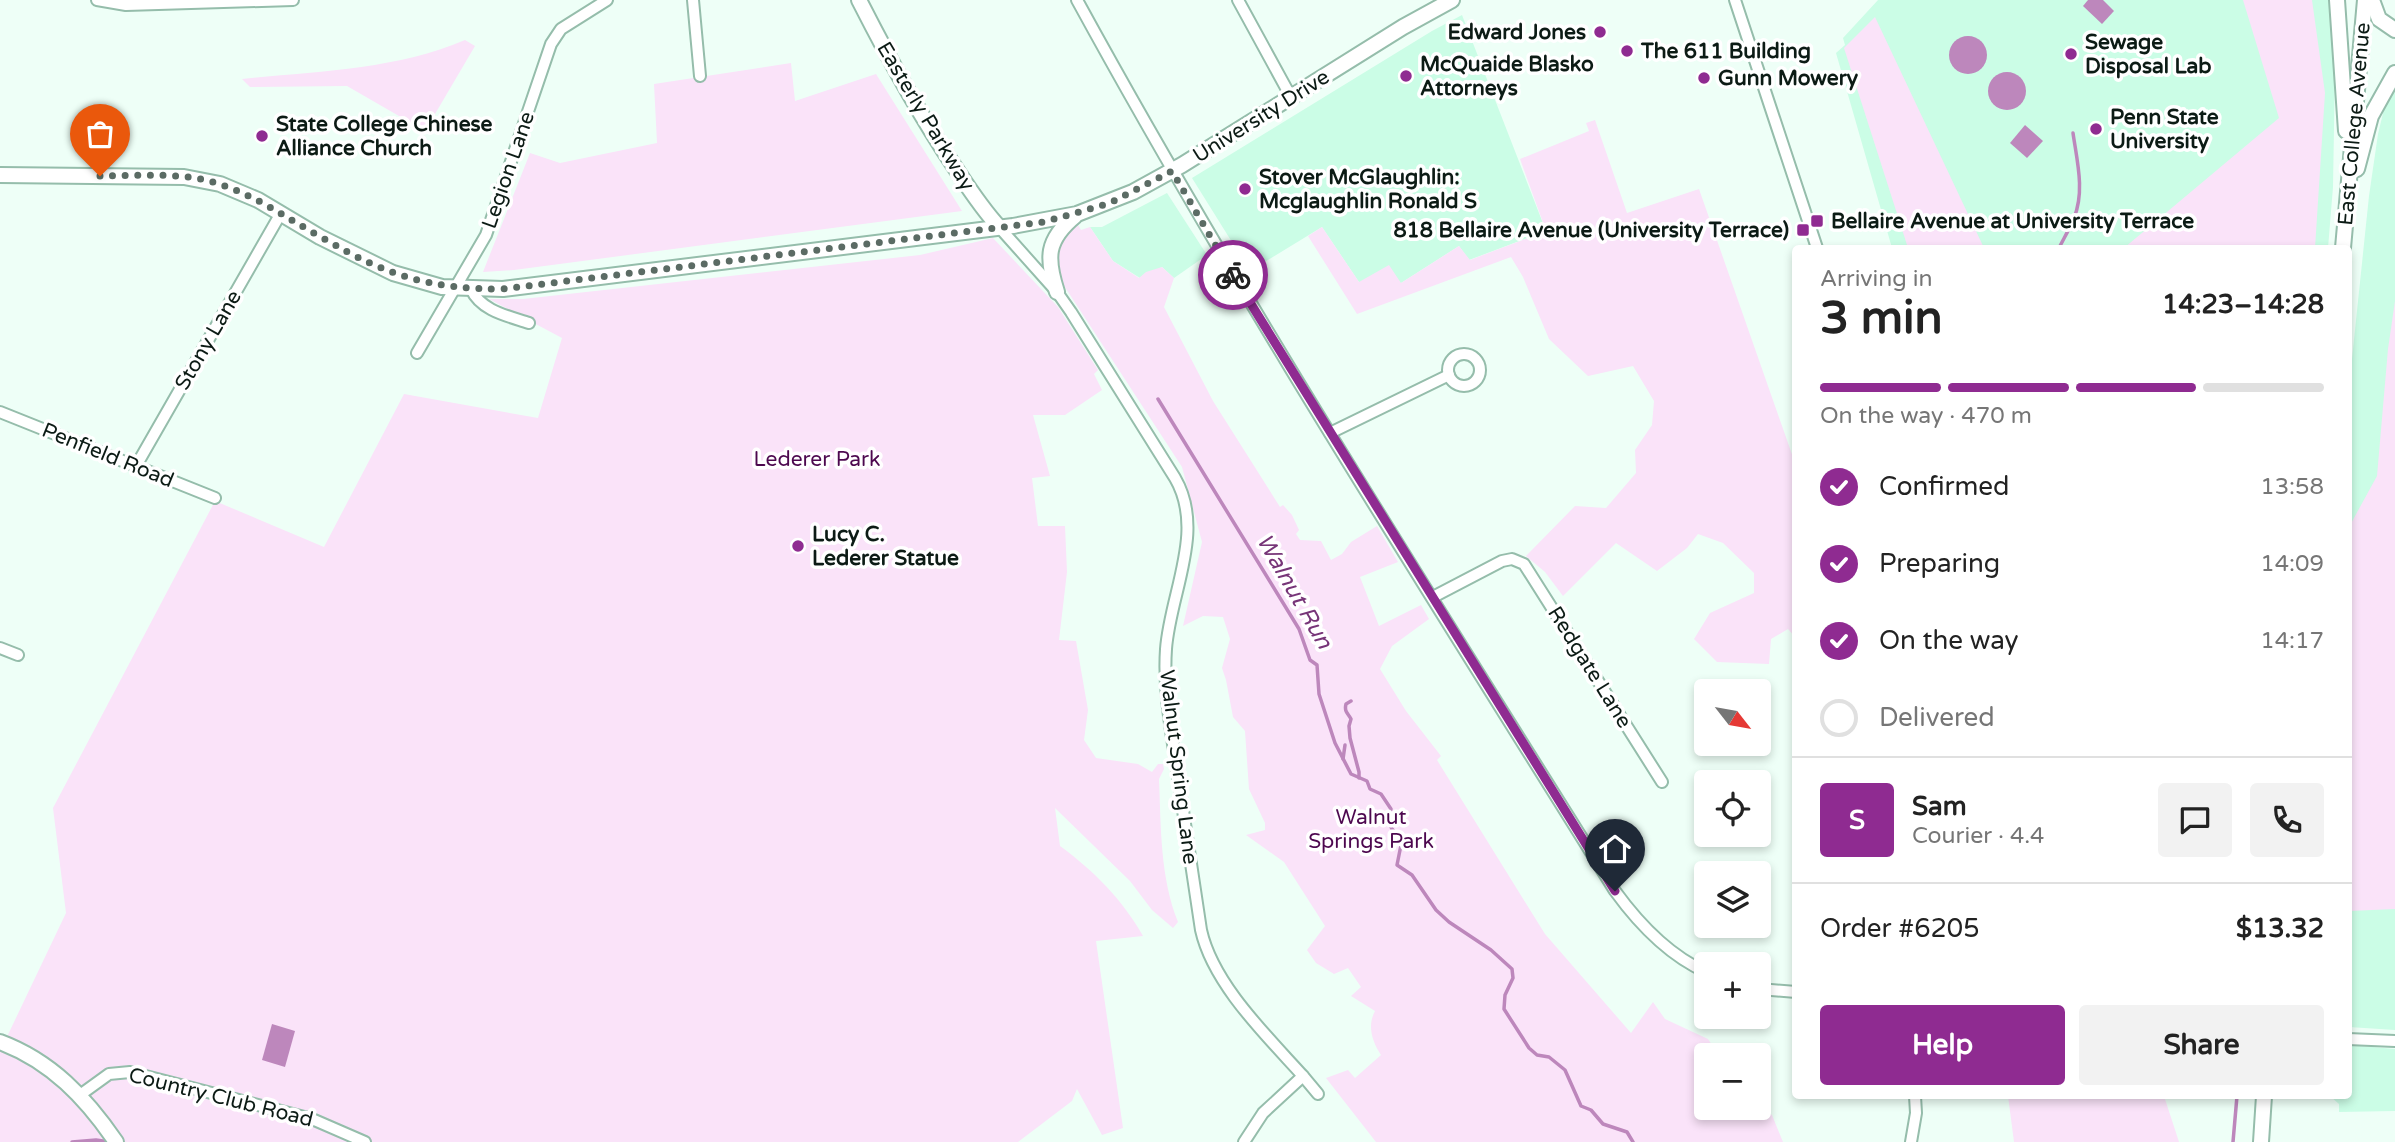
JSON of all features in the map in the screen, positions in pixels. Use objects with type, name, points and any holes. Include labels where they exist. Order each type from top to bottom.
[{"type":"main road","name":"Easterly Parkway","points":[[859,0],[934,136],[986,214],[999,228]]},
{"type":"main road","points":[[2337,0],[2349,178]]},
{"type":"main road","name":"East College Avenue","points":[[2343,245],[2365,0]]},
{"type":"main road","points":[[2372,0],[2379,19],[2395,30]]},
{"type":"main road","name":"University Drive","points":[[0,175],[184,177],[220,184],[248,195],[376,266],[412,280],[454,288],[503,289],[999,228],[1077,214],[1133,192],[1172,171],[1446,1]]},
{"type":"main road","points":[[2347,207],[2371,116],[2395,72]]},
{"type":"main road","points":[[1057,292],[1049,268],[1050,249],[1060,229],[1077,214]]},
{"type":"main road","points":[[0,1042],[43,1064],[80,1095],[116,1142]]},
{"type":"main road","points":[[2262,1142],[2264,1099]]},
{"type":"street","points":[[97,0],[126,5],[293,0]]},
{"type":"street","name":"Legion Lane","points":[[417,353],[486,235],[551,44],[561,29],[607,0]]},
{"type":"street","points":[[693,0],[700,76]]},
{"type":"street","points":[[1077,0],[1172,171],[1615,891],[1648,931],[1674,953],[1694,965]]},
{"type":"street","points":[[1238,0],[1291,97]]},
{"type":"street","points":[[1735,0],[1816,245]]},
{"type":"street","name":"Stony Lane","points":[[136,467],[281,213]]},
{"type":"street","name":"Walnut Spring Lane","points":[[999,228],[1057,292],[1182,491],[1188,513],[1188,533],[1168,631],[1165,668],[1168,707],[1201,930],[1208,955],[1220,977],[1318,1094]]},
{"type":"street","points":[[471,289],[474,296],[489,309],[529,323]]},
{"type":"street","points":[[1331,433],[1449,375]]},
{"type":"street","name":"Penfield Road","points":[[0,412],[215,498]]},
{"type":"street","name":"Redgate Lane","points":[[1433,597],[1502,561],[1512,559],[1529,568],[1662,782]]},
{"type":"street","points":[[0,648],[18,655]]},
{"type":"street","points":[[1771,990],[1792,992]]},
{"type":"street","points":[[2352,1039],[2395,1041]]},
{"type":"street","name":"Country Club Road","points":[[80,1095],[109,1074],[130,1072],[312,1119],[365,1142]]},
{"type":"street","points":[[1244,1142],[1266,1109],[1303,1076]]},
{"type":"street","points":[[1911,1142],[1916,1113],[1915,1099]]},
{"type":"shaded area","name":"Penn State University","points":[[1878,0],[2331,0],[2335,70],[2333,187],[2328,245],[1891,245],[1836,53],[1845,45],[1843,38]]},
{"type":"shaded area","points":[[2088,0],[2103,0],[2114,11],[2102,24],[2083,6]]},
{"type":"shaded area","points":[[1462,15],[1546,231],[1469,260],[1459,246],[1401,283],[1359,282],[1322,227],[1250,271],[1192,178]]},
{"type":"shaded area","points":[[1968,36],[1981,42],[1987,55],[1981,68],[1968,74],[1955,68],[1949,55],[1955,42]]},
{"type":"shaded area","points":[[2007,72],[2020,78],[2026,91],[2020,104],[2007,110],[1994,104],[1988,91],[1994,78]]},
{"type":"shaded area","points":[[2395,85],[2395,1030],[2352,1027],[2352,359],[2369,196],[2384,109]]},
{"type":"shaded area","points":[[2025,125],[2043,141],[2027,158],[2010,143]]},
{"type":"shaded area","points":[[1167,193],[1207,255],[1174,278],[1162,267],[1140,278],[1113,261],[1090,227],[1102,227]]},
{"type":"shaded area","points":[[272,1024],[295,1031],[285,1067],[262,1060]]},
{"type":"shaded area","points":[[2352,1045],[2395,1049],[2395,1111],[2339,1112],[2339,1104],[2333,1099],[2352,1099]]},
{"type":"green space","points":[[2243,0],[2312,0],[2325,93],[2315,245],[2128,245],[2279,118]]},
{"type":"green space","points":[[1875,17],[1983,245],[1907,245],[1844,48]]},
{"type":"green space","points":[[465,40],[475,46],[425,131],[347,86],[250,87],[242,79],[355,68],[411,58]]},
{"type":"green space","points":[[791,63],[795,101],[876,74],[962,211],[483,272],[530,153],[560,163],[657,143],[654,84]]},
{"type":"green space","points":[[1595,120],[1627,213],[1699,189],[1792,454],[1792,634],[1788,629],[1771,639],[1769,664],[1717,662],[1694,639],[1710,613],[1754,593],[1754,573],[1723,543],[1698,534],[1687,548],[1657,571],[1616,543],[1563,596],[1545,572],[1526,556],[1575,506],[1606,508],[1636,473],[1635,450],[1652,425],[1654,401],[1633,366],[1588,376],[1549,339],[1523,277],[1511,257],[1357,314],[1308,236],[1322,227],[1359,282],[1389,265],[1401,283],[1459,246],[1470,260],[1546,231],[1520,159],[1589,131],[1586,123]]},
{"type":"green space","name":"Walnut Springs Park","points":[[1077,223],[1081,230],[1090,227],[1113,261],[1139,278],[1146,272],[1162,267],[1174,278],[1164,307],[1213,401],[1280,507],[1283,505],[1292,515],[1300,540],[1321,541],[1331,560],[1342,554],[1351,542],[1377,526],[1398,562],[1360,577],[1379,626],[1421,605],[1429,619],[1392,646],[1380,669],[1406,711],[1441,756],[1437,760],[1545,934],[1631,1033],[1653,1002],[1665,1019],[1708,1039],[1711,1043],[1694,1043],[1694,1120],[1771,1120],[1771,1115],[1783,1142],[1376,1142],[1326,1078],[1348,1070],[1355,1078],[1381,1055],[1372,1033],[1371,1022],[1375,1011],[1351,996],[1361,987],[1348,968],[1334,974],[1316,963],[1307,950],[1325,926],[1284,862],[1246,835],[1265,830],[1265,823],[1249,789],[1245,731],[1233,717],[1222,668],[1230,639],[1223,617],[1203,616],[1183,626],[1202,542],[1182,467],[1059,278],[1056,252],[1063,236]]},
{"type":"green space","name":"Lederer Park","points":[[993,238],[1058,307],[1098,370],[1094,374],[1102,390],[1065,415],[1033,415],[1050,476],[1032,478],[1038,526],[1065,526],[1067,572],[1059,640],[1076,641],[1088,710],[1084,740],[1096,758],[1138,764],[1152,772],[1158,764],[1163,764],[1164,769],[1159,779],[1161,833],[1168,887],[1178,922],[1173,928],[1152,910],[1130,881],[1055,808],[1060,846],[1106,887],[1126,910],[1143,936],[1096,941],[1123,1128],[1102,1135],[1077,1089],[1072,1101],[1018,1142],[0,1142],[0,1042],[4,1043],[66,913],[53,808],[215,501],[324,547],[404,394],[538,418],[562,338],[489,299],[523,299],[920,255]]},
{"type":"green space","points":[[2395,301],[2395,909],[2352,911],[2352,522],[2377,476]]},
{"type":"green space","points":[[2008,1099],[2165,1099],[2179,1142],[2014,1142]]},
{"type":"waterway","points":[[2060,245],[2074,218],[2079,197],[2073,133]]},
{"type":"waterway","name":"Walnut Run","points":[[1158,399],[1299,629],[1310,660],[1317,665],[1319,694],[1335,743],[1351,774],[1367,781],[1370,789],[1381,794],[1391,809],[1387,819],[1402,840],[1397,865],[1412,875],[1436,910],[1449,922],[1491,950],[1512,969],[1513,978],[1505,995],[1504,1009],[1529,1048],[1537,1055],[1549,1057],[1565,1070],[1581,1106],[1591,1110],[1603,1124],[1627,1132],[1633,1142]]},
{"type":"waterway","points":[[1351,701],[1346,704],[1346,709],[1351,719],[1350,738],[1359,778]]},
{"type":"waterway","points":[[1343,759],[1345,745]]},
{"type":"waterway","points":[[2233,1142],[2237,1099]]},
{"type":"waterway","points":[[72,1142],[110,1142]]},
{"type":"way so far","points":[[100,176],[184,177],[220,184],[258,200],[320,237],[393,273],[442,287],[503,289],[1044,222],[1110,203],[1172,171],[1233,275]]},
{"type":"place","name":"Edward Jones","points":[[1600,32]]},
{"type":"place","name":"The 611 Building","points":[[1627,51]]},
{"type":"place","name":"Sewage Disposal Lab","points":[[2071,54]]},
{"type":"place","name":"McQuaide Blasko Attorneys","points":[[1406,76]]},
{"type":"place","name":"Gunn Mowery","points":[[1704,78]]},
{"type":"place","name":"Penn State University","points":[[2096,129]]},
{"type":"place","name":"State College Chinese Alliance Church","points":[[262,136]]},
{"type":"place","name":"Stover McGlaughlin: Mcglaughlin Ronald S","points":[[1245,189]]},
{"type":"place","name":"Bellaire Avenue at University Terrace","points":[[1817,221]]},
{"type":"place","name":"818 Bellaire Avenue (University Terrace)","points":[[1803,230]]},
{"type":"place","name":"Lucy C. Lederer Statue","points":[[798,546]]},
{"type":"route","points":[[1233,275],[1615,891]]}]
